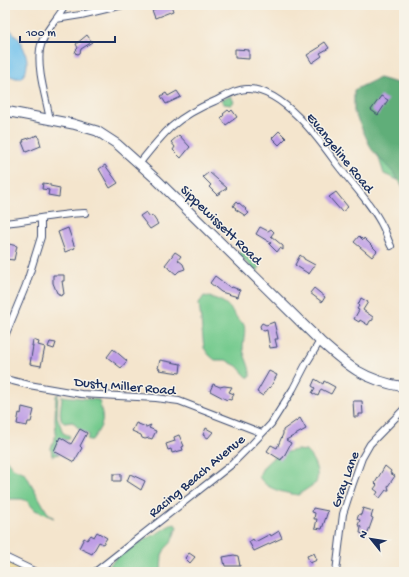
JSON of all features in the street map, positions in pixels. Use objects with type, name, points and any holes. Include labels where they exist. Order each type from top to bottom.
[{"type":"main road","name":"Sippewissett Road","points":[[5,111],[77,125],[97,131],[117,144],[217,238],[320,341],[345,362],[367,377],[404,387]]},
{"type":"street","points":[[50,120],[42,82],[40,48],[46,32],[66,5]]},
{"type":"street","points":[[56,19],[123,5]]},
{"type":"street","name":"Evangeline Road","points":[[139,164],[166,130],[184,116],[234,92],[245,89],[257,90],[284,104],[313,132],[383,226],[391,246]]},
{"type":"street","points":[[5,223],[41,219],[65,214],[85,213]]},
{"type":"street","points":[[5,336],[26,285],[41,237],[41,219]]},
{"type":"street","name":"Racing Beach Avenue","points":[[95,572],[231,465],[271,424],[320,341]]},
{"type":"street","name":"Dusty Miller Road","points":[[6,378],[29,385],[81,394],[156,398],[179,401],[262,433]]},
{"type":"street","name":"Gray Lane","points":[[336,572],[343,514],[362,458],[370,444],[404,409]]},
{"type":"street","points":[[5,557],[36,572]]},
{"type":"green space","points":[[379,78],[404,85],[404,188],[392,171],[372,150],[354,112],[354,90]]},
{"type":"green space","points":[[231,96],[234,102],[231,105],[224,104],[221,100]]},
{"type":"green space","points":[[404,150],[404,189],[400,181],[384,174],[377,152]]},
{"type":"green space","points":[[243,251],[251,254],[258,260],[260,266],[257,272],[237,254]]},
{"type":"green space","points":[[204,296],[225,303],[244,324],[245,333],[243,348],[250,377],[247,377],[237,366],[226,360],[215,360],[204,348],[199,303]]},
{"type":"green space","points":[[58,393],[57,416],[63,433],[70,436],[68,440],[60,438],[54,451],[59,454],[52,456],[51,448],[56,433],[56,396]]},
{"type":"green space","points":[[62,396],[99,400],[102,421],[92,440],[87,439],[89,435],[77,427],[73,422],[64,423],[60,414]]},
{"type":"green space","points":[[297,450],[306,451],[312,458],[317,470],[316,483],[298,495],[276,490],[265,484],[259,476],[265,465],[274,457]]},
{"type":"green space","points":[[5,458],[13,468],[25,473],[47,512],[54,518],[35,510],[27,501],[22,499],[5,499]]},
{"type":"green space","points":[[175,524],[177,527],[171,543],[162,555],[161,572],[104,572],[114,560],[127,550]]},
{"type":"sand","points":[[5,558],[31,572],[5,572]]},
{"type":"water","points":[[5,25],[19,39],[26,54],[26,69],[21,78],[16,78],[5,74]]},
{"type":"building","points":[[164,5],[171,5],[173,11],[155,18],[152,10]]},
{"type":"building","points":[[87,35],[92,42],[81,49],[80,53],[75,53],[78,48],[76,44]]},
{"type":"building","points":[[325,42],[329,48],[320,53],[322,56],[312,63],[307,55]]},
{"type":"building","points":[[235,49],[249,50],[249,59],[235,58]]},
{"type":"building","points":[[177,91],[181,97],[166,104],[161,96],[166,93],[168,96]]},
{"type":"building","points":[[381,96],[388,100],[378,115],[371,110]]},
{"type":"building","points":[[228,110],[230,112],[232,110],[237,117],[226,125],[221,118]]},
{"type":"building","points":[[279,131],[286,138],[279,145],[272,138]]},
{"type":"building","points":[[38,135],[41,146],[26,152],[22,142],[24,142],[23,140]]},
{"type":"building","points":[[179,135],[190,147],[181,158],[173,150],[175,147],[171,142]]},
{"type":"building","points":[[105,165],[118,183],[110,188],[99,169]]},
{"type":"building","points":[[209,172],[227,188],[217,195],[209,187],[211,185],[203,177]]},
{"type":"building","points":[[43,183],[60,188],[59,197],[48,195],[49,190],[42,189]]},
{"type":"building","points":[[336,192],[348,207],[342,212],[329,197]]},
{"type":"building","points":[[236,202],[249,213],[246,216],[235,209],[236,208],[233,206]]},
{"type":"building","points":[[146,212],[150,217],[152,215],[158,224],[150,229],[140,216]]},
{"type":"building","points":[[260,227],[268,231],[271,229],[274,232],[271,236],[283,246],[283,250],[280,248],[277,252],[269,244],[271,243],[256,234]]},
{"type":"building","points":[[68,228],[75,248],[65,252],[58,232]]},
{"type":"building","points":[[359,236],[363,240],[364,238],[377,251],[372,257],[354,242]]},
{"type":"building","points":[[5,243],[17,246],[14,260],[5,259]]},
{"type":"building","points":[[175,252],[181,256],[178,260],[183,264],[185,269],[176,274],[165,265]]},
{"type":"building","points":[[300,255],[315,265],[309,274],[295,265]]},
{"type":"building","points":[[53,275],[64,275],[64,281],[62,281],[64,294],[60,296],[57,293],[53,283]]},
{"type":"building","points":[[215,276],[231,288],[240,290],[238,297],[221,292],[210,283]]},
{"type":"building","points":[[314,288],[325,297],[322,302],[310,293]]},
{"type":"building","points":[[361,298],[368,302],[363,310],[373,317],[373,320],[370,321],[368,325],[360,320],[359,322],[354,319],[359,310],[357,309]]},
{"type":"building","points":[[274,322],[278,339],[275,339],[277,347],[270,348],[267,330],[264,331],[260,326],[262,323],[266,325]]},
{"type":"building","points":[[33,340],[39,342],[38,345],[45,347],[41,366],[30,364]]},
{"type":"building","points":[[50,342],[56,343],[54,349],[48,347]]},
{"type":"building","points":[[113,349],[127,361],[121,368],[107,357]]},
{"type":"building","points":[[160,360],[181,364],[180,373],[159,370]]},
{"type":"building","points":[[269,371],[277,375],[270,388],[269,387],[263,396],[257,392]]},
{"type":"building","points":[[315,379],[323,384],[324,381],[335,387],[331,394],[321,389],[318,396],[312,393],[315,388],[312,386]]},
{"type":"building","points":[[213,384],[220,387],[232,387],[229,392],[234,394],[231,400],[227,400],[210,391]]},
{"type":"building","points":[[353,401],[362,401],[363,414],[359,414],[359,417],[354,417]]},
{"type":"building","points":[[22,407],[34,410],[31,422],[28,422],[27,426],[17,424]]},
{"type":"building","points":[[300,418],[306,429],[286,440],[291,443],[281,460],[267,451],[271,445],[277,448],[283,434],[283,430]]},
{"type":"building","points":[[136,423],[146,427],[151,425],[149,428],[156,431],[152,439],[142,438],[141,435],[132,431]]},
{"type":"building","points":[[206,428],[213,432],[208,438],[203,435]]},
{"type":"building","points":[[80,429],[87,433],[80,446],[82,448],[74,462],[54,451],[60,437],[71,444]]},
{"type":"building","points":[[179,435],[184,446],[182,447],[183,450],[172,453],[171,449],[168,450],[166,444],[175,441],[174,437]]},
{"type":"building","points":[[385,466],[391,471],[390,473],[395,476],[388,486],[389,490],[386,490],[380,498],[376,495],[378,492],[374,489],[377,485],[375,483]]},
{"type":"building","points":[[113,474],[121,474],[121,481],[113,481]]},
{"type":"building","points":[[130,474],[145,481],[141,490],[127,481]]},
{"type":"building","points":[[313,508],[328,511],[322,529],[315,528],[317,519],[314,519],[315,513],[312,512]]},
{"type":"building","points":[[363,508],[373,511],[371,517],[373,518],[367,535],[360,533],[361,527],[358,525],[360,520],[357,519],[359,514],[361,515]]},
{"type":"building","points":[[279,531],[282,538],[254,551],[249,542],[253,539],[255,542],[270,534],[271,536]]},
{"type":"building","points":[[97,532],[107,538],[103,544],[99,542],[92,554],[79,548],[84,538],[87,540],[91,535],[94,537]]},
{"type":"building","points":[[189,553],[195,557],[190,563],[185,558]]},
{"type":"building","points":[[314,553],[317,560],[310,563],[307,556]]},
{"type":"building","points":[[234,555],[238,556],[240,566],[225,566],[223,557]]}]
